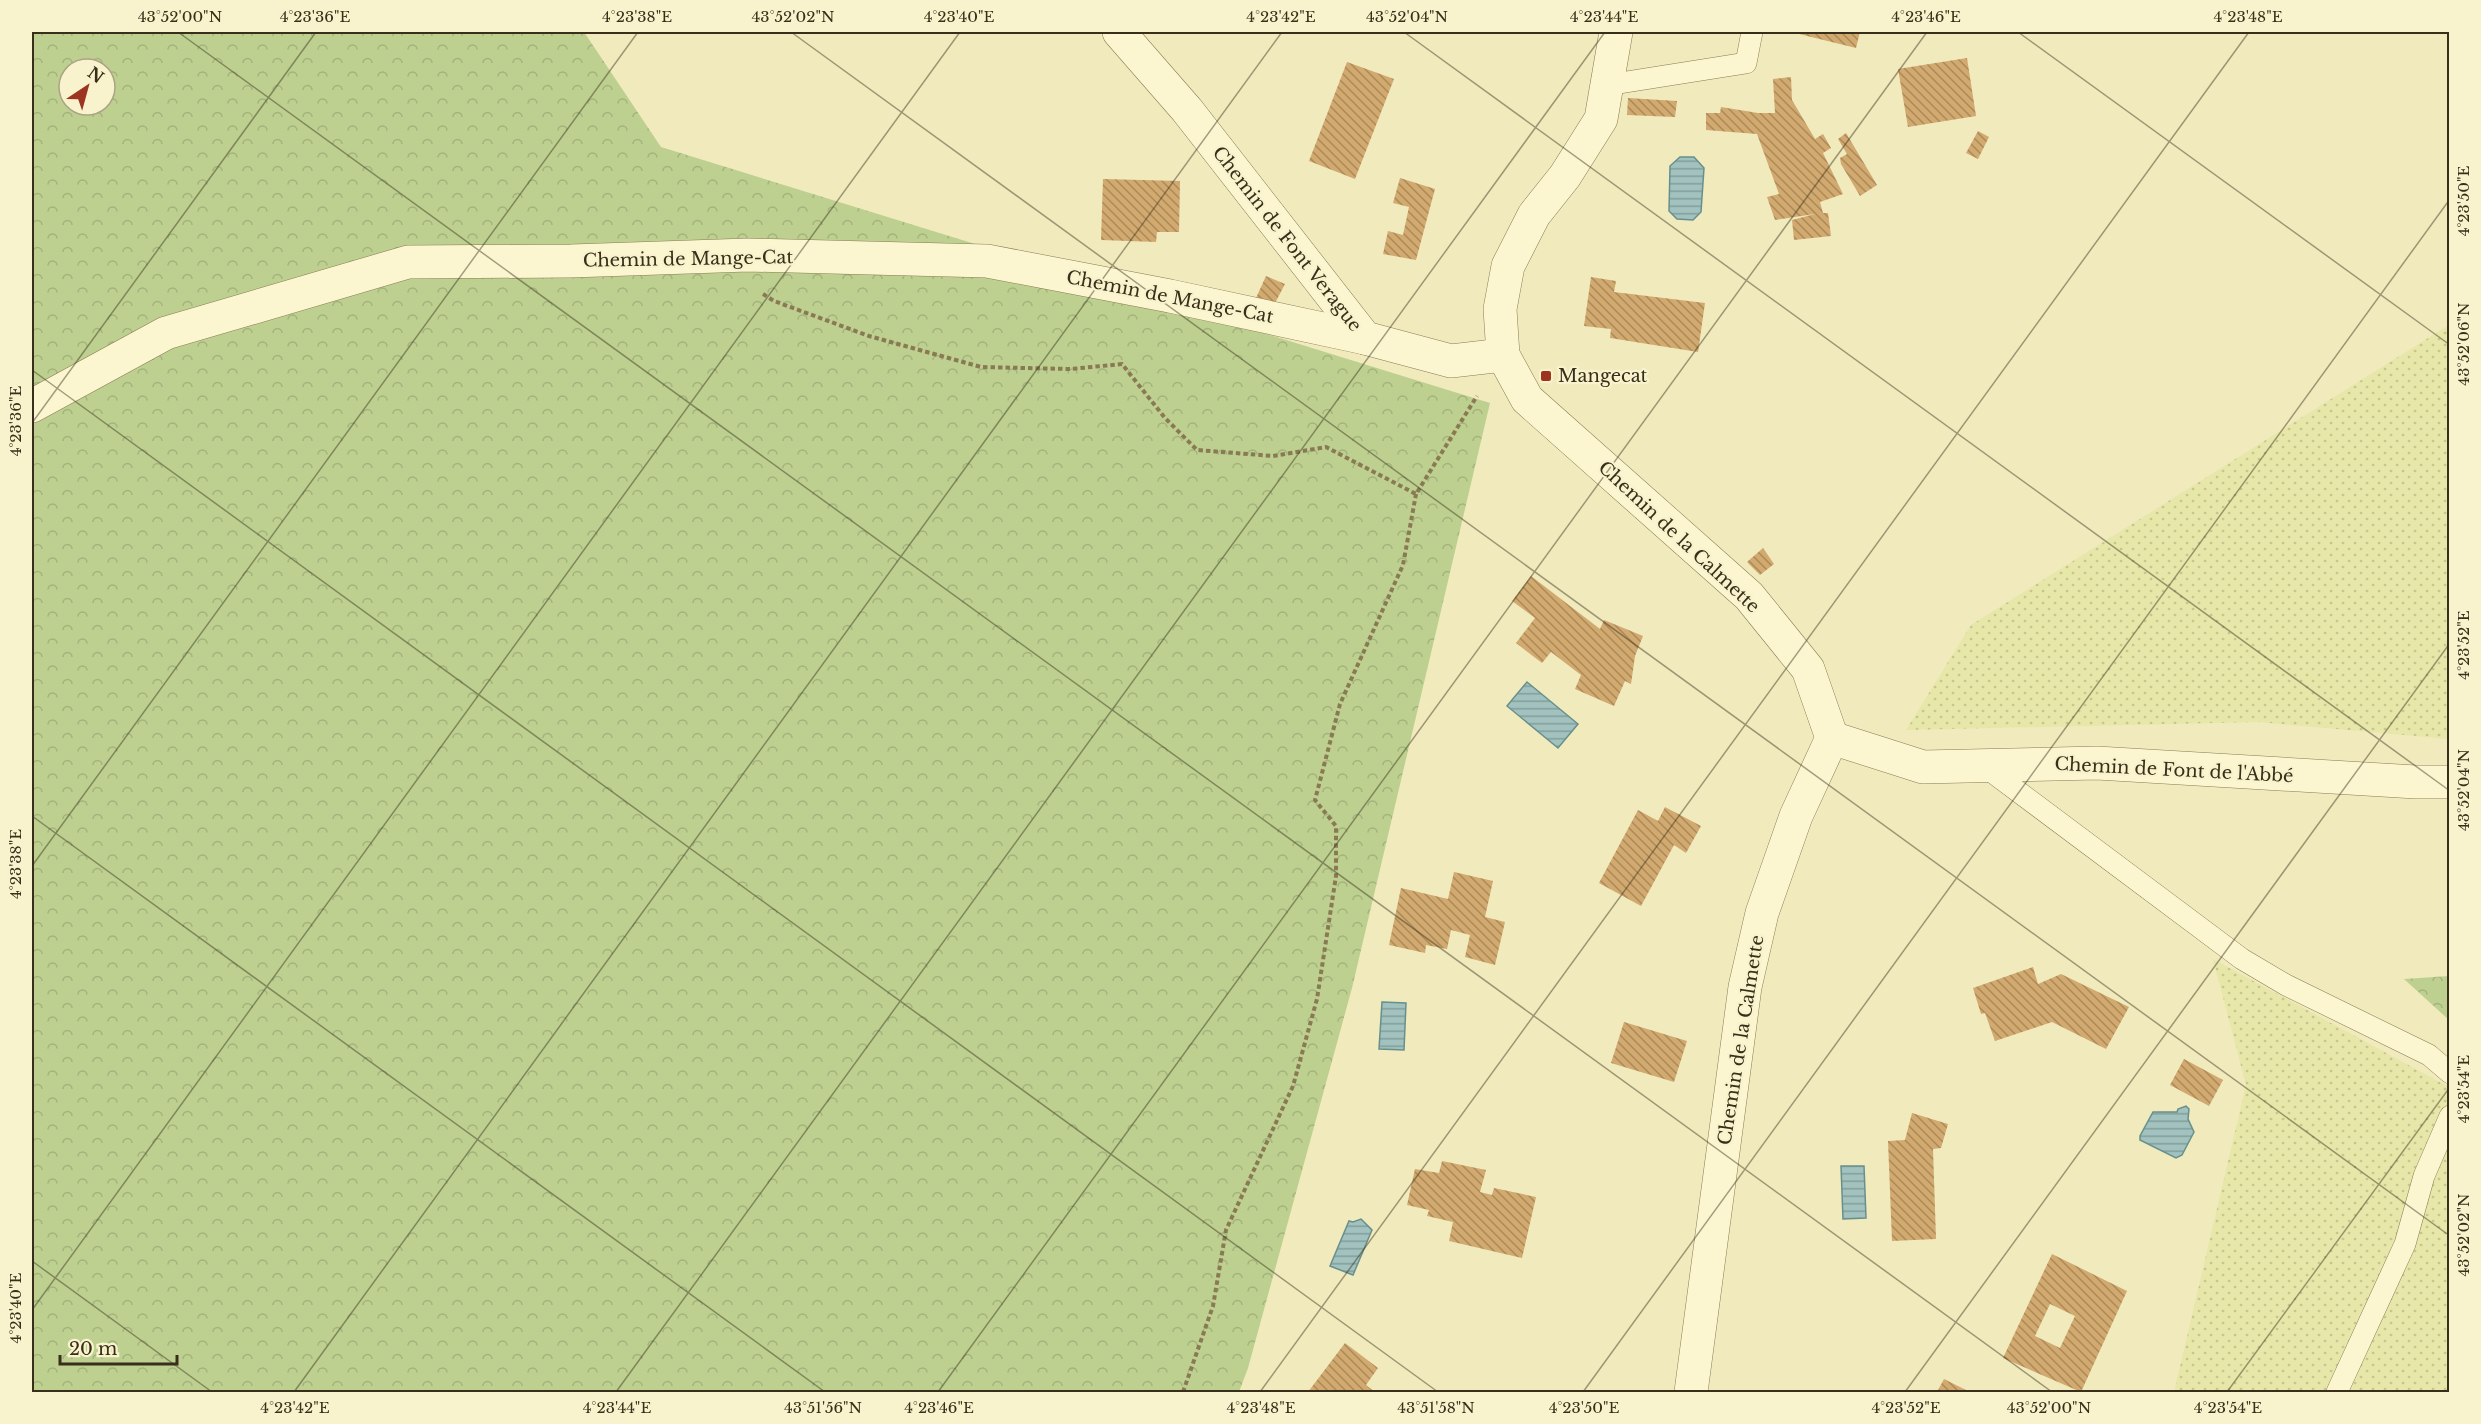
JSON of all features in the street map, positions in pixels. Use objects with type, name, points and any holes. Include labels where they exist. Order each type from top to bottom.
[{"type":"street","name":"Chemin de Font Verague","points":[[1119,32],[1187,110],[1365,338],[1451,361],[1503,355]]},
{"type":"street","name":"Chemin de la Calmette","points":[[1616,32],[1601,119],[1564,176],[1534,215],[1508,266],[1500,309],[1503,355],[1527,399],[1749,596],[1808,669],[1832,738],[1796,816],[1773,880],[1762,913],[1745,987],[1691,1392]]},
{"type":"street","name":"Chemin de Mange-Cat","points":[[32,406],[166,333],[408,262],[571,261],[723,256],[987,261],[1170,296],[1365,338]]},
{"type":"street","name":"Chemin de Font de l'Abbé","points":[[1832,738],[1923,767],[2097,763],[2416,782],[2450,782]]},
{"type":"lane","points":[[1607,85],[1746,63],[1752,32]]},
{"type":"lane","points":[[1984,766],[2242,959],[2286,985],[2429,1055],[2450,1073]]},
{"type":"lane","points":[[2337,1392],[2405,1244],[2424,1176],[2450,1116]]},
{"type":"path","points":[[723,256],[742,279],[774,302],[869,336],[981,367],[1071,369],[1122,364],[1165,418],[1197,450],[1273,456],[1326,447],[1416,494]]},
{"type":"path","points":[[1184,1392],[1213,1306],[1226,1230],[1293,1086],[1317,999],[1336,876],[1336,856],[1335,826],[1315,800],[1340,704],[1403,565],[1416,494],[1503,355]]},
{"type":"green space","points":[[32,32],[584,32],[661,147],[1490,403],[1352,988],[1248,1368],[1239,1392],[32,1392]]},
{"type":"green space","points":[[2449,325],[2449,739],[2258,722],[1906,730],[1971,625]]},
{"type":"green space","points":[[2213,959],[2449,1087],[2449,1392],[2174,1392],[2246,1085]]},
{"type":"green space","points":[[2449,976],[2449,1020],[2404,979]]},
{"type":"water","points":[[1680,157],[1694,157],[1704,168],[1701,212],[1693,220],[1677,219],[1669,211],[1670,166]]},
{"type":"water","points":[[1527,682],[1578,724],[1558,748],[1507,706]]},
{"type":"water","points":[[1382,1002],[1406,1003],[1404,1050],[1379,1049]]},
{"type":"water","points":[[2186,1106],[2189,1109],[2188,1119],[2194,1132],[2182,1155],[2176,1158],[2140,1140],[2153,1112],[2177,1112],[2178,1109]]},
{"type":"water","points":[[1841,1166],[1864,1166],[1866,1218],[1843,1219]]},
{"type":"water","points":[[1361,1219],[1372,1230],[1353,1275],[1330,1266],[1349,1221]]},
{"type":"building","points":[[1791,32],[1860,32],[1856,48]]},
{"type":"building","points":[[1967,58],[1976,116],[1908,127],[1898,69]]},
{"type":"building","points":[[1347,62],[1394,79],[1355,179],[1309,161]]},
{"type":"building","points":[[1791,77],[1792,100],[1815,139],[1823,134],[1831,148],[1823,153],[1843,194],[1820,202],[1823,213],[1828,213],[1831,236],[1794,240],[1792,220],[1815,214],[1775,220],[1767,197],[1779,194],[1757,134],[1706,130],[1706,113],[1720,113],[1721,107],[1758,113],[1775,113],[1773,79]]},
{"type":"building","points":[[1628,98],[1677,101],[1675,117],[1627,115]]},
{"type":"building","points":[[1978,131],[1989,137],[1978,159],[1966,153]]},
{"type":"building","points":[[1846,133],[1877,185],[1860,196],[1841,164],[1840,158],[1847,154],[1838,139]]},
{"type":"building","points":[[1400,178],[1435,189],[1416,260],[1383,254],[1388,231],[1403,235],[1409,207],[1393,203]]},
{"type":"building","points":[[1103,179],[1180,181],[1179,232],[1157,232],[1156,242],[1101,240]]},
{"type":"building","points":[[1266,276],[1285,284],[1274,305],[1256,298]]},
{"type":"building","points":[[1591,277],[1616,281],[1614,292],[1705,303],[1698,352],[1610,338],[1611,329],[1584,326]]},
{"type":"building","points":[[1763,548],[1774,564],[1760,575],[1747,562]]},
{"type":"building","points":[[1531,576],[1600,629],[1604,620],[1643,636],[1635,656],[1631,684],[1625,681],[1614,706],[1575,689],[1581,675],[1551,652],[1542,663],[1516,643],[1535,618],[1512,601]]},
{"type":"building","points":[[1665,807],[1701,826],[1686,853],[1674,845],[1641,906],[1599,883],[1638,810],[1658,821]]},
{"type":"building","points":[[1454,872],[1493,881],[1485,917],[1505,922],[1495,965],[1465,957],[1470,935],[1451,930],[1447,949],[1426,945],[1425,953],[1389,945],[1401,888],[1448,899]]},
{"type":"building","points":[[2033,967],[2038,984],[2061,974],[2129,1007],[2106,1049],[2052,1022],[1995,1041],[1985,1013],[1981,1014],[1973,988]]},
{"type":"building","points":[[1624,1022],[1687,1041],[1674,1082],[1611,1063]]},
{"type":"building","points":[[2184,1059],[2223,1080],[2209,1106],[2170,1085]]},
{"type":"building","points":[[1912,1113],[1948,1124],[1941,1148],[1933,1149],[1936,1239],[1892,1241],[1888,1141],[1905,1140]]},
{"type":"building","points":[[1442,1161],[1486,1170],[1480,1192],[1492,1195],[1494,1188],[1536,1197],[1522,1258],[1449,1241],[1453,1222],[1427,1216],[1429,1210],[1407,1205],[1415,1169],[1439,1173]]},
{"type":"building","points":[[2052,1254],[2127,1291],[2081,1392],[2003,1358]],"holes":[[[2050,1304],[2075,1316],[2060,1348],[2035,1336]]]},
{"type":"building","points":[[1345,1343],[1378,1368],[1366,1385],[1375,1392],[1308,1392]]},
{"type":"building","points":[[1944,1379],[1970,1392],[1937,1392]]},
{"type":"place","name":"Mangecat","points":[[1546,376]]}]
